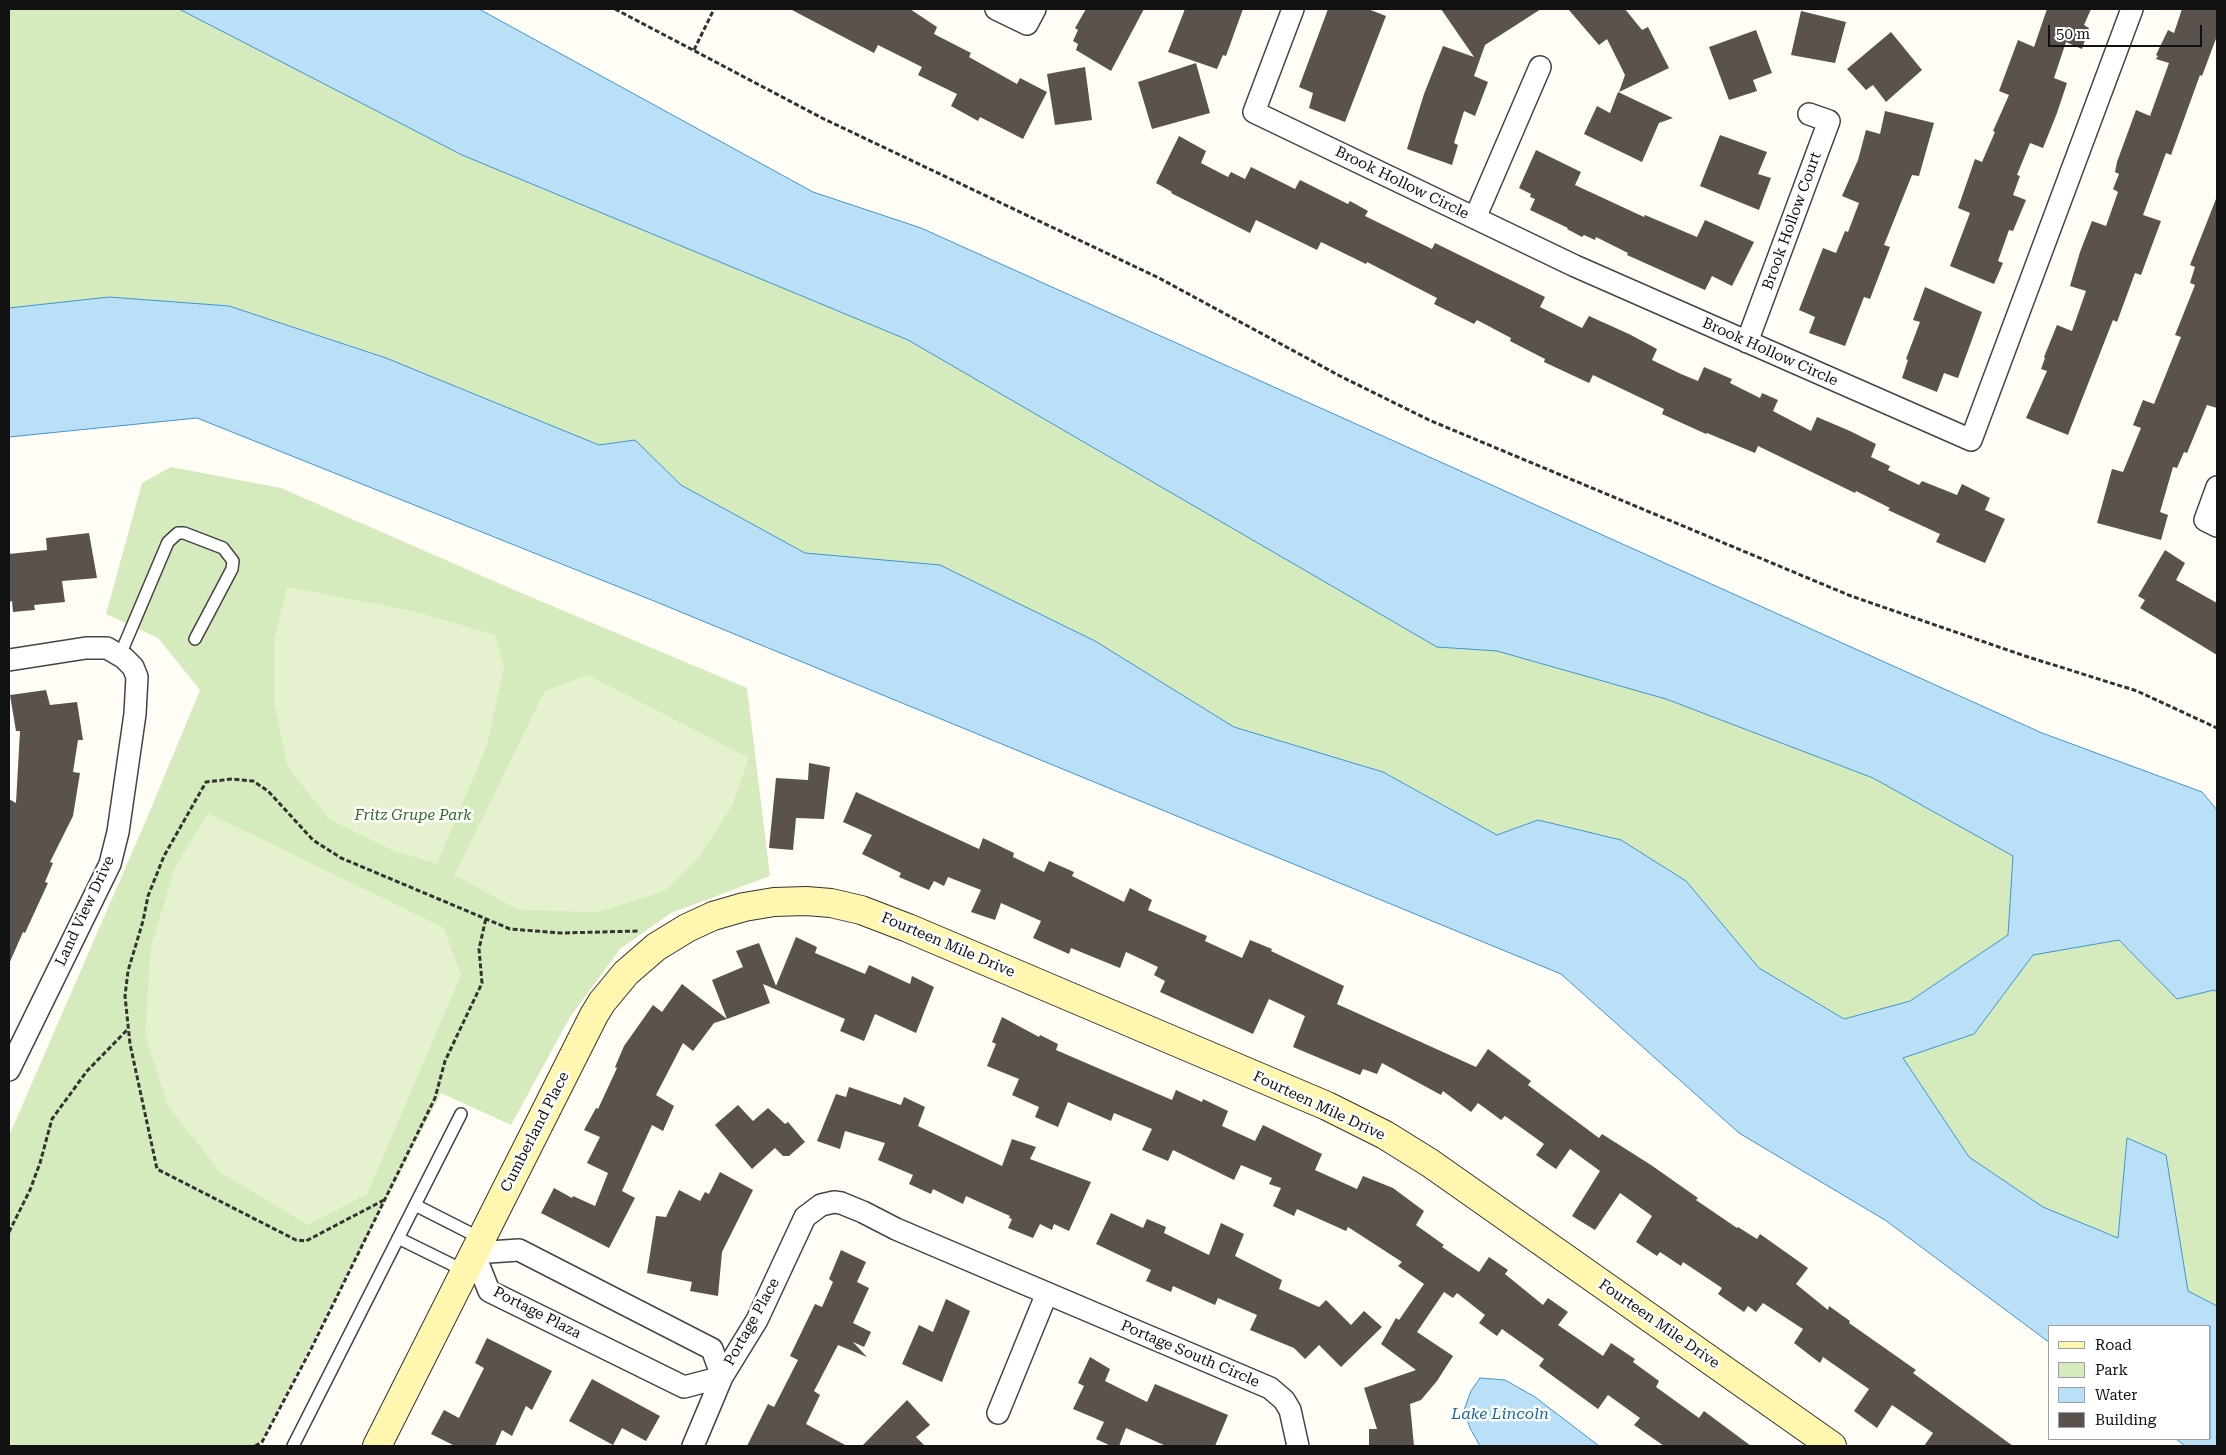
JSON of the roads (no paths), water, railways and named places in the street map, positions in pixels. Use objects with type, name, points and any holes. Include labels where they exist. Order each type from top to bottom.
[{"type":"street","points":[[996,9],[1027,24],[1035,9]]},
{"type":"street","name":"Brook Hollow Circle","points":[[1293,9],[1254,112],[1575,266],[1971,440],[2132,9]]},
{"type":"street","points":[[1475,218],[1540,67]]},
{"type":"street","name":"Brook Hollow Court","points":[[1747,342],[1829,121],[1809,114]]},
{"type":"street","points":[[2217,487],[2205,520],[2217,526]]},
{"type":"street","points":[[9,660],[86,648],[107,648],[122,657]]},
{"type":"street","name":"Land View Drive","points":[[9,1070],[110,864],[118,832],[137,694],[137,677],[133,667],[122,657]]},
{"type":"street","name":"Cumberland Place","points":[[377,1446],[594,1015],[626,974],[656,947],[713,916],[744,907],[774,902]]},
{"type":"street","name":"Fourteen Mile Drive","points":[[774,902],[831,903],[861,910],[1327,1106],[1377,1131],[1430,1163],[1832,1446]]},
{"type":"street","name":"Portage South Circle","points":[[821,1205],[841,1203],[896,1229],[1276,1392],[1290,1410],[1298,1446]]},
{"type":"street","name":"Portage Place","points":[[692,1446],[722,1377],[757,1320],[805,1217],[821,1205]]},
{"type":"street","points":[[474,1254],[519,1250],[712,1349],[722,1377]]},
{"type":"street","name":"Portage Plaza","points":[[474,1254],[489,1291],[684,1387],[722,1377]]},
{"type":"street","points":[[998,1413],[1047,1294]]},
{"type":"lane","points":[[122,657],[168,542],[178,532],[223,548],[232,562],[232,569],[195,639]]},
{"type":"lane","points":[[293,1446],[461,1114]]},
{"type":"lane","points":[[415,1205],[474,1254]]},
{"type":"lane","points":[[398,1238],[474,1254]]},
{"type":"water","points":[[179,9],[479,9],[813,192],[921,228],[2042,733],[2202,792],[2217,810],[2217,992],[2214,990],[2177,999],[2119,940],[2033,955],[1974,1034],[1903,1058],[1969,1157],[2043,1207],[2118,1238],[2127,1138],[2166,1155],[2188,1291],[2217,1306],[2217,1446],[2185,1446],[2177,1440],[2211,1440],[2211,1325],[2048,1325],[2048,1342],[1885,1220],[1739,1133],[1561,974],[654,601],[197,418],[9,437],[9,308],[109,297],[229,306],[386,358],[599,445],[635,440],[681,485],[805,553],[940,565],[1095,641],[1234,727],[1383,772],[1497,835],[1538,820],[1621,840],[1686,881],[1759,968],[1844,1019],[1910,1001],[2008,935],[2013,856],[1873,778],[1666,699],[1497,651],[1437,647],[908,340],[462,155]]},
{"type":"water","name":"Lake Lincoln","points":[[1480,1378],[1505,1380],[1535,1397],[1599,1446],[1480,1446],[1470,1428],[1464,1410],[1471,1391]]},
{"type":"park label","name":"Fritz Grupe Park","points":[[413,816]]}]
